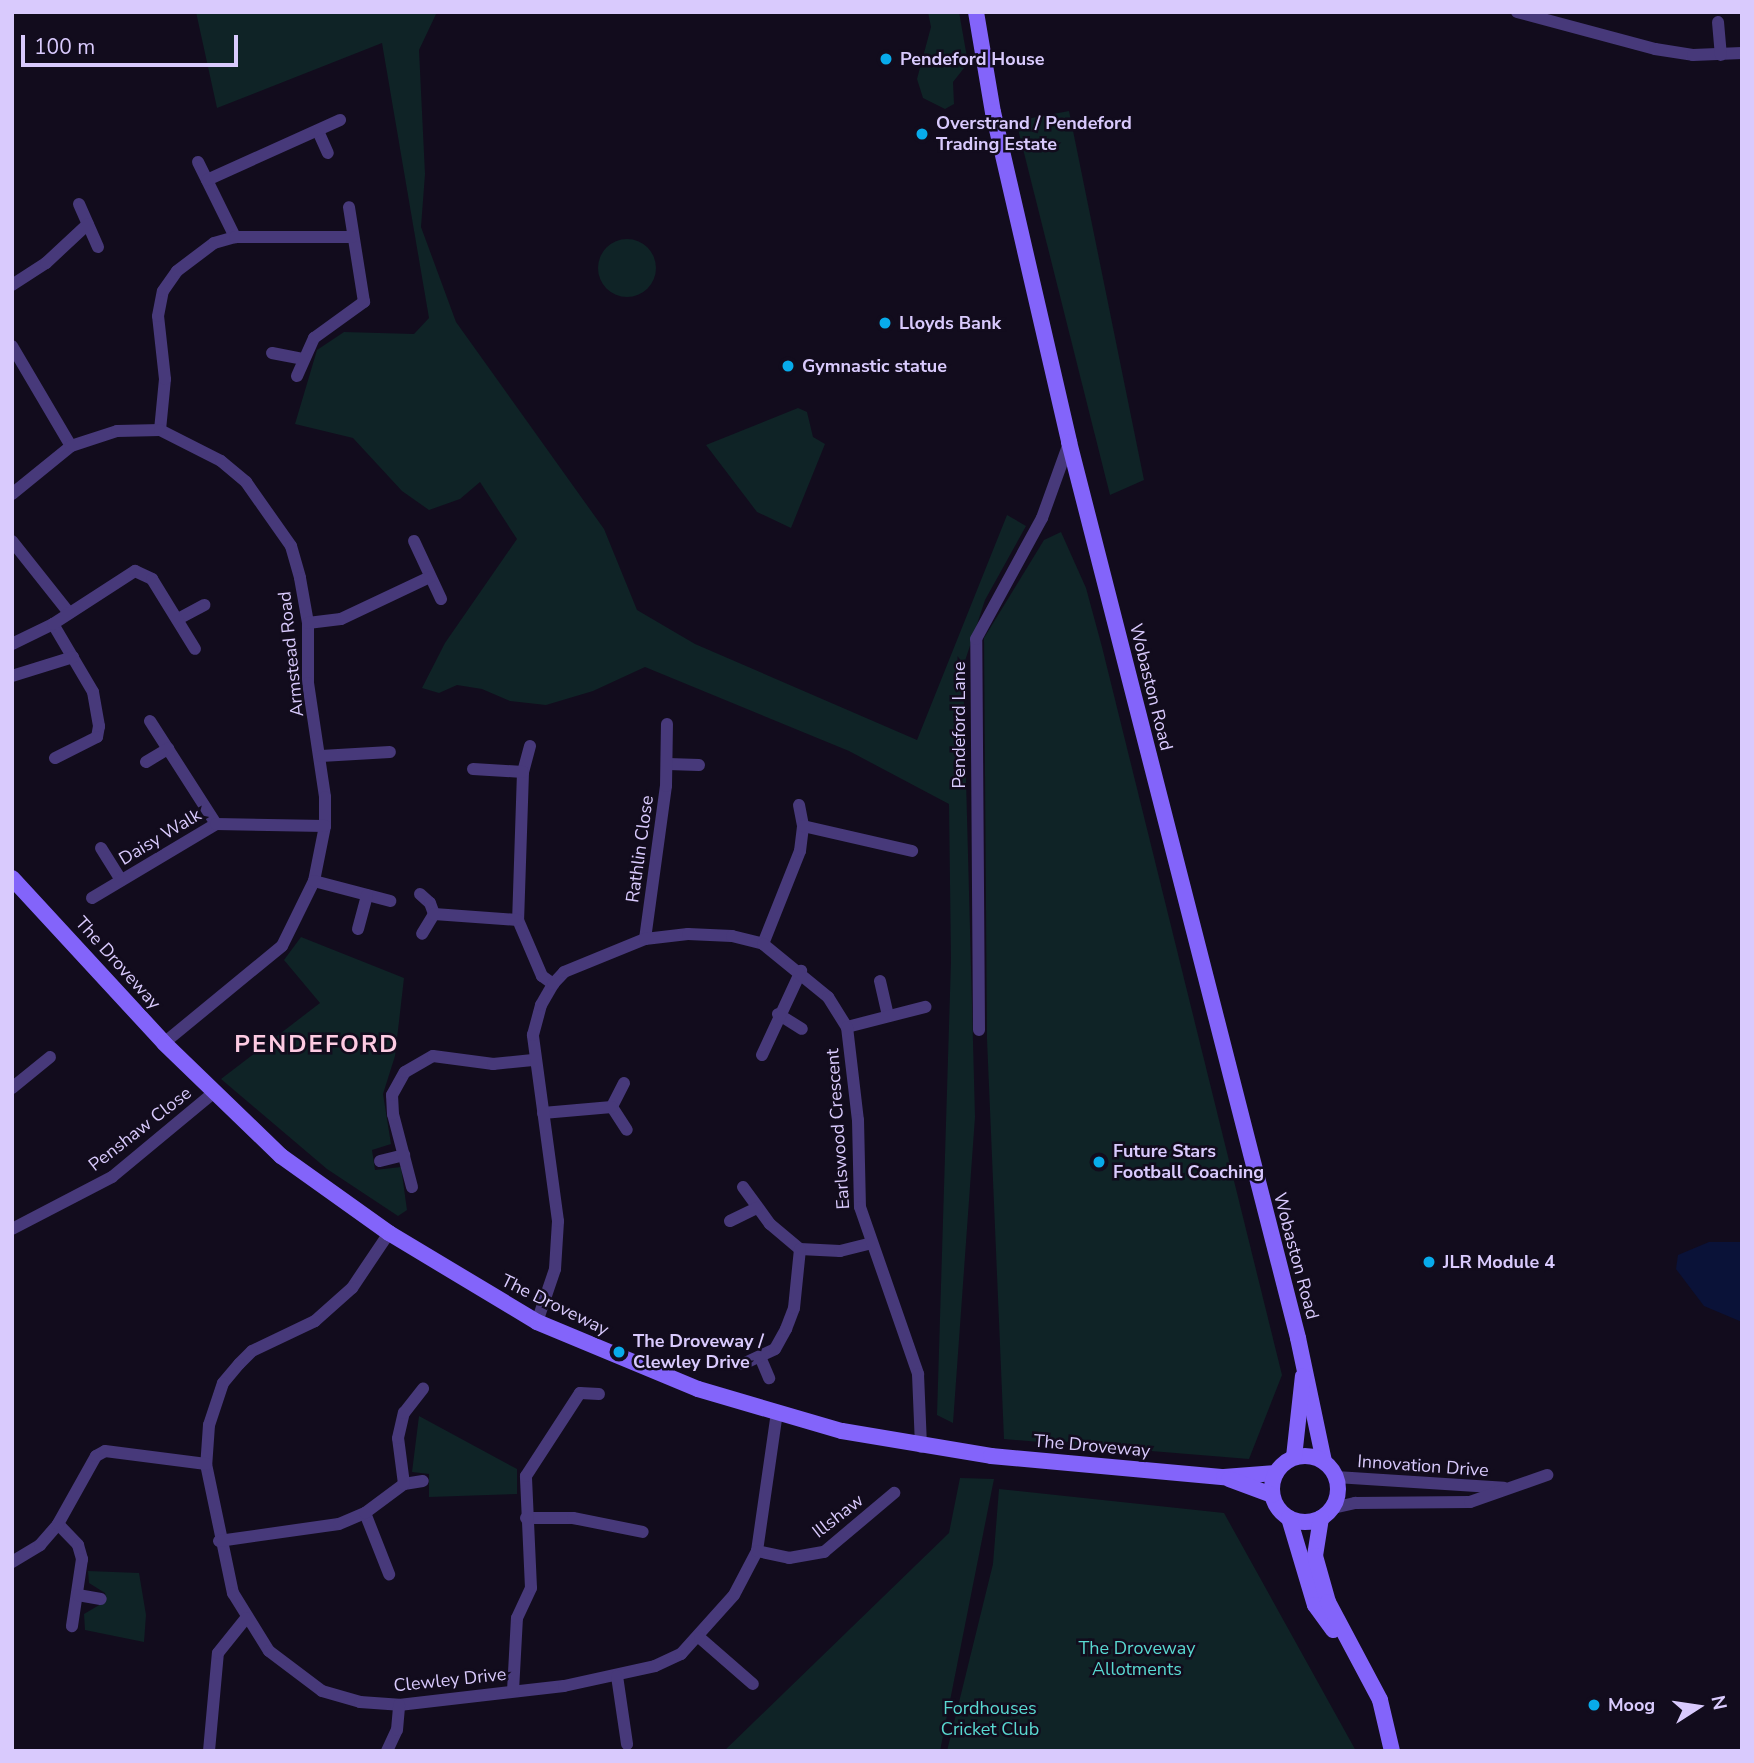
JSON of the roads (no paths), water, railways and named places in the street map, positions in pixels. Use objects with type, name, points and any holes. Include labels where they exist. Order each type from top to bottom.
[{"type":"street","name":"Wobaston Road","points":[[976,12],[993,112],[1069,442],[1304,1367],[1324,1461]]},
{"type":"street","points":[[1517,12],[1655,49],[1721,55],[1742,53]]},
{"type":"street","points":[[1718,22],[1721,55]]},
{"type":"street","points":[[207,180],[340,120]]},
{"type":"street","points":[[318,131],[328,153]]},
{"type":"street","points":[[198,162],[235,237]]},
{"type":"street","points":[[79,204],[98,247]]},
{"type":"street","points":[[297,376],[302,359],[314,338],[364,302],[349,207]]},
{"type":"street","points":[[12,285],[46,263],[88,224]]},
{"type":"street","points":[[160,430],[166,404],[158,316],[163,291],[195,256],[214,243],[235,237],[352,237]]},
{"type":"street","points":[[12,345],[71,446]]},
{"type":"street","points":[[272,353],[302,359]]},
{"type":"street","name":"Armstead Road","points":[[12,494],[71,446],[117,431],[160,430],[221,461],[269,510],[291,545],[308,623],[308,683],[321,756],[325,826],[314,881],[282,946],[164,1043]]},
{"type":"street","name":"Pendeford Lane","points":[[979,1030],[976,639],[1042,518],[1069,442]]},
{"type":"street","points":[[12,541],[69,613]]},
{"type":"street","points":[[414,541],[441,599]]},
{"type":"street","points":[[12,644],[53,624],[135,570],[147,573],[195,649]]},
{"type":"street","points":[[308,623],[341,620],[430,577]]},
{"type":"street","points":[[178,619],[204,606]]},
{"type":"street","points":[[53,624],[93,692],[99,726],[97,737],[55,758]]},
{"type":"street","points":[[12,676],[73,657]]},
{"type":"street","name":"Daisy Walk","points":[[150,721],[216,824]]},
{"type":"street","name":"Rathlin Close","points":[[645,939],[668,764],[667,724]]},
{"type":"street","points":[[530,746],[523,772],[518,920],[542,976],[553,985]]},
{"type":"street","points":[[146,762],[168,749]]},
{"type":"street","points":[[321,756],[390,752]]},
{"type":"street","points":[[668,764],[699,765]]},
{"type":"street","points":[[473,769],[523,772]]},
{"type":"street","points":[[763,944],[800,851],[803,825],[799,805]]},
{"type":"street","name":"Daisy Walk","points":[[92,898],[216,824],[325,826]]},
{"type":"street","points":[[803,825],[912,851]]},
{"type":"street","name":"Daisy Walk","points":[[101,848],[121,880]]},
{"type":"street","name":"The Droveway","points":[[12,878],[164,1043],[281,1156],[389,1233],[537,1321],[634,1365],[777,1413],[921,1447],[1224,1477],[1276,1473]]},
{"type":"street","points":[[314,881],[390,901]]},
{"type":"street","points":[[419,894],[430,903],[433,914],[422,934]]},
{"type":"street","points":[[358,929],[368,895]]},
{"type":"street","points":[[433,914],[518,920]]},
{"type":"street","name":"Earlswood Crescent","points":[[537,1321],[555,1269],[558,1221],[533,1060],[538,1015],[553,985],[564,972],[645,939],[688,934],[732,936],[763,944],[802,971],[828,997],[848,1027],[858,1120],[860,1207],[869,1244],[918,1374],[921,1447]]},
{"type":"street","points":[[762,1055],[778,1014],[802,971]]},
{"type":"street","points":[[880,981],[888,1016]]},
{"type":"street","points":[[848,1027],[925,1007]]},
{"type":"street","points":[[778,1014],[802,1029]]},
{"type":"street","points":[[412,1187],[393,1095],[405,1072],[433,1056],[493,1064],[533,1060]]},
{"type":"street","points":[[12,1088],[50,1057]]},
{"type":"street","points":[[612,1107],[624,1083]]},
{"type":"street","name":"Penshaw Close","points":[[12,1229],[112,1177],[213,1093]]},
{"type":"street","points":[[543,1112],[612,1107]]},
{"type":"street","points":[[612,1107],[628,1130]]},
{"type":"street","points":[[380,1161],[404,1155]]},
{"type":"street","points":[[743,1187],[757,1208],[800,1249],[840,1251],[869,1244]]},
{"type":"street","points":[[730,1221],[757,1208]]},
{"type":"street","name":"Clewley Drive","points":[[389,1233],[352,1288],[316,1321],[252,1351],[223,1383],[209,1425],[206,1464],[219,1541],[233,1593],[246,1618],[269,1651],[322,1692],[360,1702],[398,1705],[617,1676],[681,1654],[700,1638],[734,1595],[757,1551],[777,1413]]},
{"type":"street","points":[[743,1364],[761,1359],[775,1349],[790,1319],[800,1249]]},
{"type":"street","points":[[761,1359],[769,1378]]},
{"type":"street","name":"Wobaston Road","points":[[1294,1457],[1304,1367]]},
{"type":"street","points":[[404,1485],[398,1438],[404,1413],[423,1389]]},
{"type":"street","points":[[513,1691],[517,1618],[531,1588],[526,1518],[530,1465],[580,1393],[599,1394]]},
{"type":"street","points":[[12,1562],[40,1545],[58,1524],[96,1456],[105,1451],[206,1464]]},
{"type":"street","points":[[1368,1676],[1315,1605],[1289,1518],[1272,1495],[1276,1473],[1294,1457],[1310,1455],[1324,1461],[1336,1477],[1338,1492],[1327,1513],[1315,1556],[1328,1602],[1368,1676],[1380,1700],[1392,1751]]},
{"type":"street","name":"Innovation Drive","points":[[1327,1513],[1355,1503],[1470,1502],[1547,1475]]},
{"type":"street","name":"The Droveway","points":[[1224,1477],[1272,1495]]},
{"type":"street","name":"Innovation Drive","points":[[1336,1477],[1508,1489]]},
{"type":"street","points":[[219,1541],[293,1534],[339,1524],[365,1513],[404,1485],[424,1481]]},
{"type":"street","name":"Illshaw","points":[[757,1551],[789,1558],[824,1552],[894,1493]]},
{"type":"street","points":[[365,1513],[389,1574]]},
{"type":"street","points":[[1289,1518],[1306,1522],[1327,1513]]},
{"type":"street","points":[[526,1518],[573,1518],[643,1532]]},
{"type":"street","points":[[58,1524],[78,1545],[82,1559],[72,1626]]},
{"type":"street","points":[[78,1595],[101,1599]]},
{"type":"street","points":[[209,1751],[218,1653],[246,1618]]},
{"type":"street","points":[[700,1638],[753,1684]]},
{"type":"street","points":[[617,1676],[627,1744]]},
{"type":"street","points":[[387,1751],[397,1730],[398,1705]]},
{"type":"place","name":"Pendeford House","points":[[886,59]]},
{"type":"place","name":"Overstrand / Pendeford Trading Estate","points":[[922,134]]},
{"type":"place","name":"Lloyds Bank","points":[[885,323]]},
{"type":"place","name":"Gymnastic statue","points":[[788,366]]},
{"type":"place","name":"Future Stars Football Coaching","points":[[1099,1162]]},
{"type":"place","name":"JLR Module 4","points":[[1429,1262]]},
{"type":"place","name":"The Droveway / Clewley Drive","points":[[619,1352]]},
{"type":"place","name":"Moog","points":[[1594,1705]]},
{"type":"district","name":"PENDEFORD","points":[[317,1045]]},
{"type":"park label","name":"The Droveway Allotments","points":[[1137,1659]]},
{"type":"park label","name":"Fordhouses Cricket Club","points":[[990,1719]]}]
